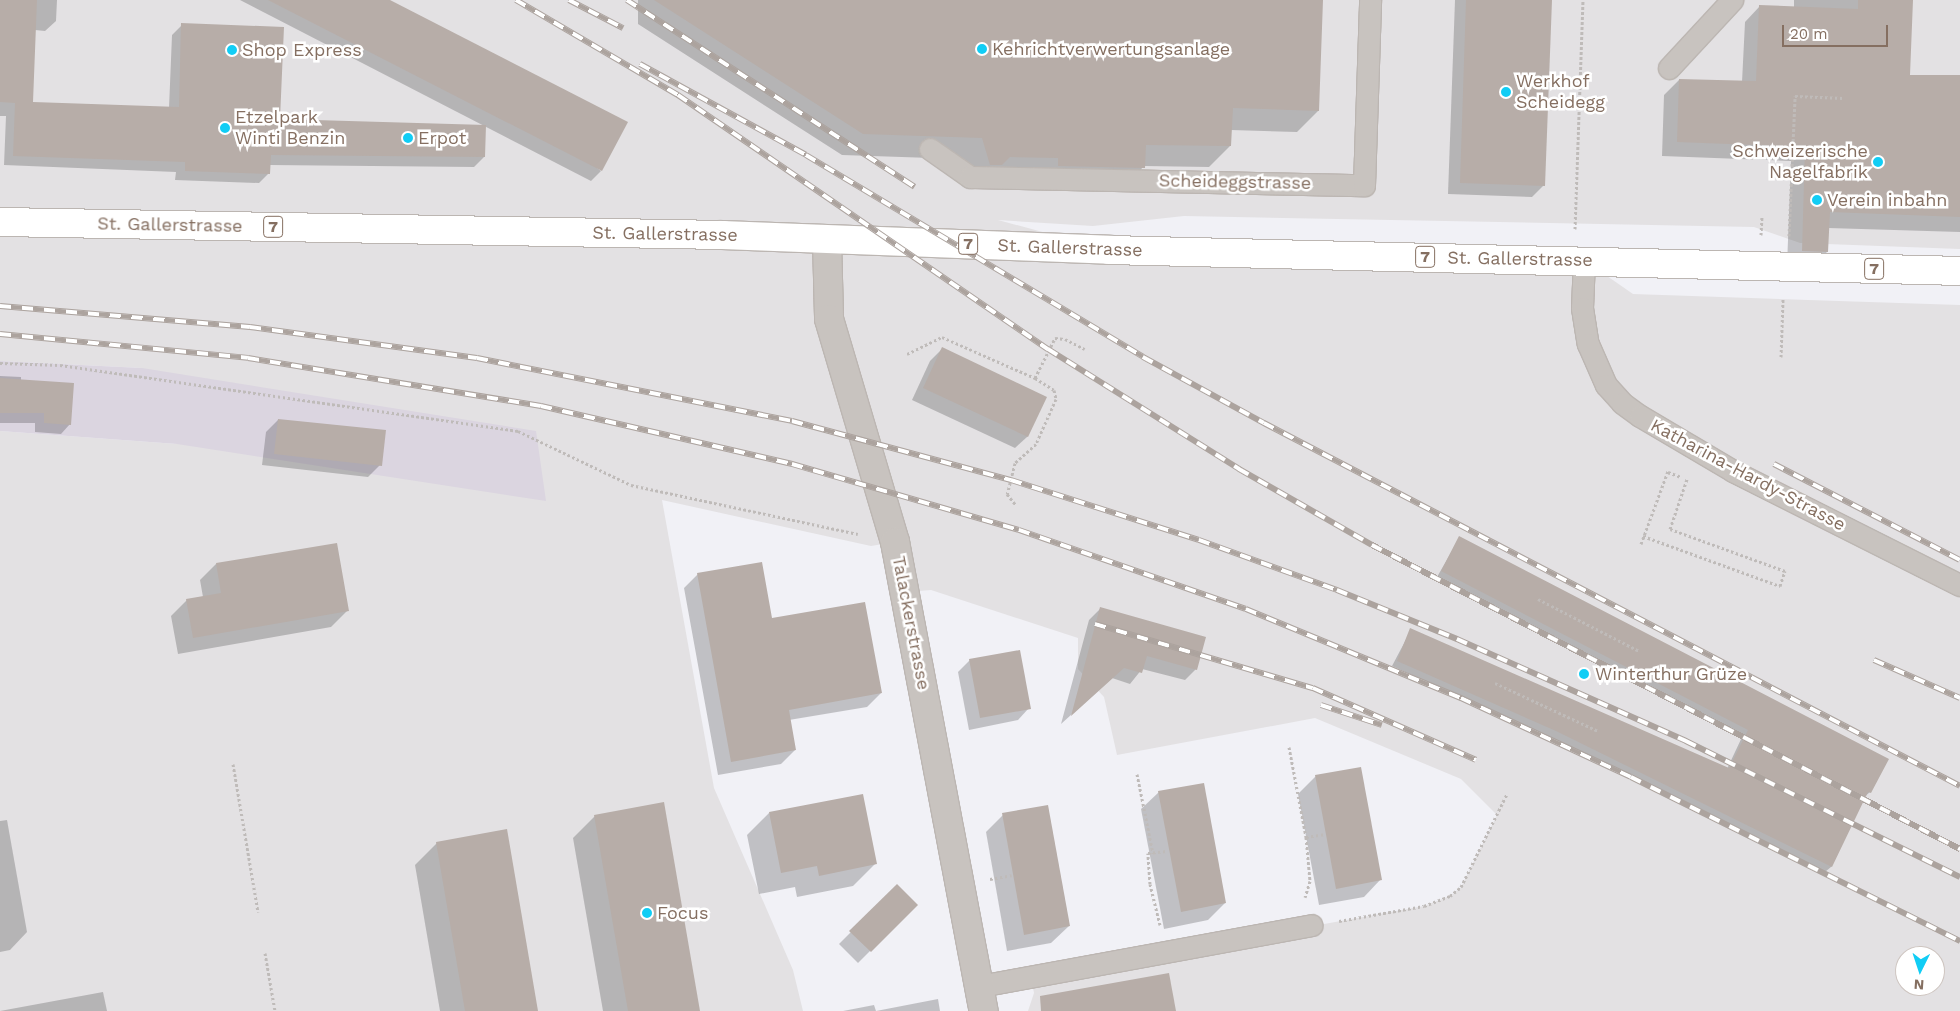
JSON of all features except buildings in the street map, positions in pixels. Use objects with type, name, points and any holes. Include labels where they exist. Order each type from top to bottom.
[{"type":"main road","name":"St. Gallerstrasse","points":[[0,222],[706,235],[827,240],[1960,271]]},
{"type":"street","name":"Talackerstrasse","points":[[827,240],[829,319],[895,542],[982,999]]},
{"type":"lane","name":"Scheideggstrasse","points":[[930,149],[970,177],[1364,185],[1370,0]]},
{"type":"lane","points":[[1669,68],[1732,0]]},
{"type":"lane","name":"Katharina-Hardy-Strasse","points":[[1584,260],[1582,308],[1588,344],[1603,379],[1622,403],[1733,470],[1960,585]]},
{"type":"lane","points":[[982,999],[1168,952],[1311,926]]},
{"type":"path","points":[[1575,231],[1583,0]]},
{"type":"path","points":[[1788,266],[1795,96],[1843,98]]},
{"type":"path","points":[[1781,357],[1784,298]]},
{"type":"path","points":[[907,354],[942,337],[1035,378],[1054,390],[1056,399],[1036,444],[1015,463],[1008,494],[1015,504]]},
{"type":"path","points":[[1035,378],[1055,338],[1065,339],[1085,349]]},
{"type":"path","points":[[0,364],[60,366],[518,431],[632,485],[895,542]]},
{"type":"path","points":[[1643,536],[1780,586],[1785,571],[1670,529],[1688,479],[1668,472]]},
{"type":"path","points":[[1641,544],[1664,480]]},
{"type":"path","points":[[1538,599],[1639,651]]},
{"type":"path","points":[[1495,683],[1598,731]]},
{"type":"path","points":[[1289,747],[1306,837],[1310,881],[1304,902],[1311,926],[1424,906],[1450,896],[1461,886],[1507,794]]},
{"type":"path","points":[[233,764],[258,912]]},
{"type":"path","points":[[1137,774],[1153,852]]},
{"type":"path","points":[[1306,837],[1324,834]]},
{"type":"path","points":[[1167,850],[1148,853],[1150,884],[1168,952]]},
{"type":"path","points":[[265,953],[275,1011]]},
{"type":"shaded area","points":[[0,0],[1960,0],[1960,249],[1800,243],[1754,227],[1184,216],[1093,226],[998,220],[1109,250],[1584,260],[1633,294],[1960,305],[1960,1011],[1028,1011],[1034,993],[1031,977],[1424,906],[1450,896],[1461,887],[1497,815],[1461,779],[1315,718],[1117,755],[1104,697],[1078,669],[1078,638],[931,590],[905,592],[895,542],[871,546],[662,500],[714,788],[793,970],[803,1011],[0,1011],[0,431],[177,444],[142,368],[0,361]]},
{"type":"shaded area","points":[[0,361],[142,368],[536,431],[546,501],[177,444],[0,431]]},
{"type":"railway","points":[[516,0],[678,95],[1048,349],[1239,469],[1372,545],[1960,849]]},
{"type":"railway","points":[[569,0],[623,28]]},
{"type":"railway","points":[[627,0],[915,187]]},
{"type":"railway","points":[[640,64],[806,155],[1143,357],[1264,423],[1960,786]]},
{"type":"railway","points":[[0,306],[250,327],[477,358],[792,421],[1011,480],[1199,540],[1337,590],[1457,639],[1686,741],[1960,877]]},
{"type":"railway","points":[[0,334],[248,358],[541,406],[792,464],[1019,530],[1246,609],[1461,698],[1631,777],[1960,941]]},
{"type":"railway","points":[[1774,464],[1960,560]]},
{"type":"railway","points":[[1095,624],[1313,688],[1476,760]]},
{"type":"railway","points":[[1874,660],[1960,698]]},
{"type":"railway","points":[[1321,705],[1382,725]]},
{"type":"place","name":"Kehrichtverwertungsanlage","points":[[982,49]]},
{"type":"place","name":"Shop Express","points":[[232,50]]},
{"type":"place","name":"Werkhof Scheidegg","points":[[1506,92]]},
{"type":"place","name":"Etzelpark Winti Benzin","points":[[225,128]]},
{"type":"place","name":"Erpot","points":[[408,138]]},
{"type":"place","name":"Schweizerische Nagelfabrik","points":[[1878,162]]},
{"type":"place","name":"Verein inbahn","points":[[1817,200]]},
{"type":"place","name":"Winterthur Grüze","points":[[1584,674]]},
{"type":"place","name":"Focus","points":[[647,913]]}]
